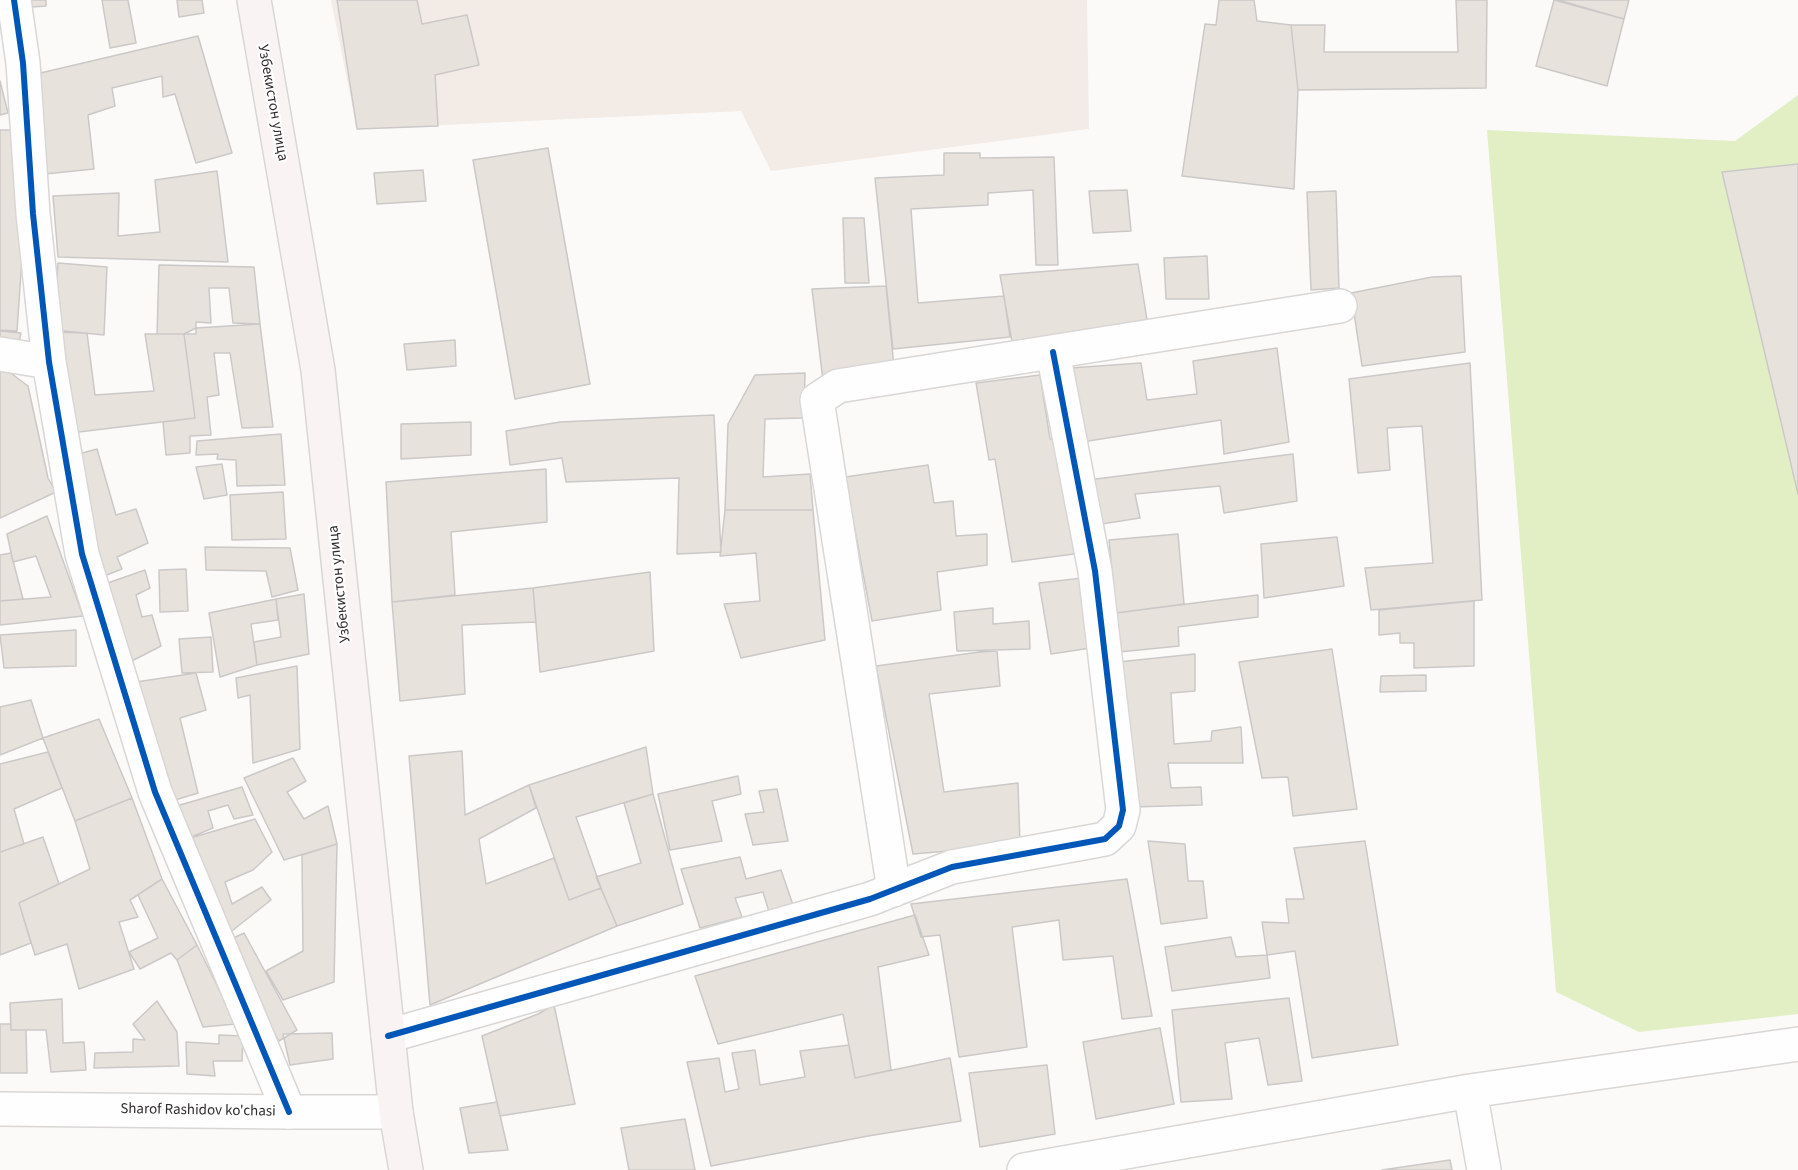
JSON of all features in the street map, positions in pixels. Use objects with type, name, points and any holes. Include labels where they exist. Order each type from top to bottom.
[{"type":"main road","name":"Узбекистон улица","points":[[254,0],[318,370],[396,1112],[406,1170]]},
{"type":"street","points":[[14,0],[22,63],[33,214],[49,362],[81,554],[155,792],[289,1112]]},
{"type":"street","points":[[894,890],[817,400],[838,386],[1340,306]]},
{"type":"street","points":[[388,1036],[870,898],[952,867],[1105,839],[1119,826],[1123,810],[1095,571],[1053,352]]},
{"type":"street","points":[[0,354],[49,362]]},
{"type":"street","points":[[1024,1170],[1470,1091],[1798,1044]]},
{"type":"street","points":[[1470,1091],[1484,1170]]},
{"type":"street","name":"Sharof Rashidov ko'chasi","points":[[0,1109],[396,1112]]},
{"type":"shaded area","points":[[331,0],[1087,0],[1089,129],[771,171],[741,111],[357,129]]},
{"type":"green space","points":[[1798,95],[1798,1014],[1639,1032],[1556,992],[1487,130],[1735,141]]},
{"type":"building","points":[[17,0],[46,0],[46,6],[17,8]]},
{"type":"building","points":[[102,0],[128,0],[136,43],[110,48]]},
{"type":"building","points":[[177,0],[202,0],[204,13],[179,17]]},
{"type":"building","points":[[337,0],[417,0],[422,24],[467,15],[479,65],[435,75],[438,126],[357,129]]},
{"type":"building","points":[[1219,0],[1254,0],[1257,21],[1291,25],[1298,90],[1294,189],[1182,176],[1205,24],[1216,25]]},
{"type":"building","points":[[1456,0],[1487,0],[1486,88],[1298,90],[1291,25],[1325,25],[1324,52],[1458,52]]},
{"type":"building","points":[[1554,0],[1624,19],[1607,86],[1536,66]]},
{"type":"building","points":[[1558,0],[1629,0],[1624,19]]},
{"type":"building","points":[[198,36],[232,153],[196,163],[175,94],[163,97],[162,76],[112,88],[115,106],[88,115],[94,169],[45,174],[32,75]]},
{"type":"building","points":[[0,81],[8,113],[0,115]]},
{"type":"building","points":[[0,130],[16,130],[26,199],[17,331],[0,330]]},
{"type":"building","points":[[548,148],[590,384],[515,399],[473,160]]},
{"type":"building","points":[[944,153],[980,153],[980,158],[1054,157],[1058,265],[1036,265],[1033,190],[988,193],[988,205],[911,209],[918,303],[1004,296],[1010,337],[893,349],[875,178],[944,175]]},
{"type":"building","points":[[1798,164],[1798,494],[1722,172]]},
{"type":"building","points":[[423,170],[426,201],[377,204],[374,173]]},
{"type":"building","points":[[217,171],[228,262],[58,257],[53,196],[119,193],[118,236],[160,232],[155,180]]},
{"type":"building","points":[[1127,190],[1131,231],[1093,233],[1089,191]]},
{"type":"building","points":[[1336,191],[1339,288],[1311,290],[1307,192]]},
{"type":"building","points":[[843,218],[864,218],[869,283],[845,283]]},
{"type":"building","points":[[1207,256],[1209,299],[1166,299],[1164,258]]},
{"type":"building","points":[[58,263],[107,267],[104,335],[54,330]]},
{"type":"building","points":[[1138,264],[1149,332],[1013,347],[1000,275]]},
{"type":"building","points":[[159,265],[254,267],[260,324],[233,323],[229,288],[209,288],[211,323],[196,322],[196,334],[157,334]]},
{"type":"building","points":[[1461,276],[1465,352],[1362,366],[1351,293],[1432,277]]},
{"type":"building","points":[[886,286],[895,377],[823,381],[812,289]]},
{"type":"building","points":[[260,324],[273,427],[242,428],[230,353],[214,353],[219,395],[207,397],[211,435],[190,436],[190,453],[166,455],[163,422],[195,418],[184,334],[196,328]]},
{"type":"building","points":[[0,331],[21,333],[17,352],[0,348]]},
{"type":"building","points":[[50,332],[87,333],[95,395],[154,391],[145,334],[184,334],[195,418],[62,434]]},
{"type":"building","points":[[455,340],[456,366],[407,370],[404,344]]},
{"type":"building","points":[[1277,348],[1289,442],[1224,454],[1221,420],[1082,442],[1070,368],[1141,363],[1147,400],[1197,394],[1193,361]]},
{"type":"building","points":[[1470,363],[1482,600],[1371,610],[1365,568],[1433,563],[1422,426],[1387,428],[1390,470],[1358,473],[1349,379]]},
{"type":"building","points":[[0,368],[4,368],[28,386],[48,478],[56,492],[0,518]]},
{"type":"building","points":[[805,373],[804,418],[765,419],[763,477],[810,474],[813,510],[725,510],[728,424],[755,375]]},
{"type":"building","points":[[1040,375],[1050,439],[1061,439],[1082,553],[1012,562],[995,459],[989,460],[976,383]]},
{"type":"building","points":[[714,415],[721,552],[677,554],[679,478],[566,482],[562,458],[510,465],[506,431],[560,422]]},
{"type":"building","points":[[471,422],[471,455],[401,459],[401,424]]},
{"type":"building","points":[[281,434],[285,485],[237,486],[236,460],[217,459],[218,454],[196,455],[197,441]]},
{"type":"building","points":[[97,449],[116,515],[136,509],[148,543],[117,557],[122,569],[99,578],[64,458]]},
{"type":"building","points":[[1293,454],[1297,501],[1224,513],[1220,486],[1135,494],[1140,518],[1095,525],[1088,480]]},
{"type":"building","points":[[222,464],[227,495],[204,499],[196,467]]},
{"type":"building","points":[[928,465],[934,503],[953,501],[956,536],[987,534],[987,565],[937,572],[941,610],[872,621],[845,477]]},
{"type":"building","points":[[546,469],[547,522],[451,532],[455,595],[392,602],[386,482]]},
{"type":"building","points":[[283,492],[286,539],[232,540],[230,495]]},
{"type":"building","points":[[725,510],[813,510],[825,640],[741,658],[724,604],[760,601],[756,553],[720,556]]},
{"type":"building","points":[[47,516],[83,616],[0,625],[0,601],[51,597],[36,556],[13,562],[7,534]]},
{"type":"building","points":[[1178,534],[1184,604],[1116,613],[1109,540]]},
{"type":"building","points":[[1337,537],[1344,586],[1264,598],[1261,544]]},
{"type":"building","points":[[205,547],[290,548],[298,590],[272,597],[266,571],[206,570]]},
{"type":"building","points":[[11,553],[23,599],[0,601],[0,555]]},
{"type":"building","points":[[186,569],[188,611],[160,612],[159,570]]},
{"type":"building","points":[[145,570],[150,588],[136,595],[142,617],[152,615],[161,646],[128,663],[102,585]]},
{"type":"building","points":[[650,572],[654,651],[540,672],[533,588]]},
{"type":"building","points":[[1091,577],[1104,646],[1051,654],[1039,583]]},
{"type":"building","points":[[533,588],[536,622],[462,625],[465,694],[400,701],[392,602]]},
{"type":"building","points":[[304,594],[309,654],[257,665],[254,642],[281,637],[276,599]]},
{"type":"building","points":[[1258,595],[1258,617],[1178,627],[1179,646],[1119,652],[1116,613]]},
{"type":"building","points":[[276,599],[278,620],[251,624],[257,665],[220,677],[209,613]]},
{"type":"building","points":[[1474,601],[1474,666],[1414,668],[1414,643],[1400,643],[1400,633],[1379,635],[1379,610]]},
{"type":"building","points":[[993,608],[993,624],[1029,621],[1030,649],[957,651],[954,612]]},
{"type":"building","points":[[76,630],[76,666],[4,668],[0,635]]},
{"type":"building","points":[[211,637],[213,672],[182,673],[179,639]]},
{"type":"building","points":[[1332,649],[1357,809],[1293,816],[1288,777],[1262,778],[1239,662]]},
{"type":"building","points":[[997,651],[1000,686],[929,694],[944,792],[1018,783],[1020,845],[913,854],[876,666]]},
{"type":"building","points":[[1195,654],[1195,691],[1171,693],[1174,744],[1211,741],[1212,731],[1241,727],[1243,763],[1168,763],[1171,788],[1201,787],[1202,805],[1133,807],[1118,662]]},
{"type":"building","points":[[297,666],[300,749],[253,763],[250,695],[238,698],[236,678]]},
{"type":"building","points":[[196,673],[206,710],[180,718],[198,793],[172,801],[136,682]]},
{"type":"building","points":[[1426,675],[1426,691],[1380,692],[1381,676]]},
{"type":"building","points":[[31,700],[43,738],[0,755],[0,707]]},
{"type":"building","points":[[99,719],[132,798],[75,821],[43,738]]},
{"type":"building","points":[[646,747],[653,794],[576,817],[601,888],[569,900],[529,785]]},
{"type":"building","points":[[462,751],[465,815],[529,785],[536,808],[479,839],[486,884],[554,858],[569,900],[601,888],[617,926],[430,1005],[409,756]]},
{"type":"building","points":[[48,752],[62,788],[14,809],[24,844],[0,852],[0,764]]},
{"type":"building","points":[[293,758],[306,781],[287,792],[304,819],[328,806],[337,844],[284,860],[244,778]]},
{"type":"building","points":[[738,776],[741,794],[712,801],[722,841],[670,850],[658,794]]},
{"type":"building","points":[[242,787],[253,815],[234,819],[228,805],[208,811],[213,828],[184,840],[173,807]]},
{"type":"building","points":[[777,789],[788,841],[753,845],[745,814],[764,812],[759,791]]},
{"type":"building","points":[[653,794],[683,904],[617,926],[596,877],[641,863],[624,803]]},
{"type":"building","points":[[132,798],[162,879],[130,900],[138,917],[119,922],[134,969],[79,989],[67,944],[35,955],[19,903],[90,869],[75,821]]},
{"type":"building","points":[[255,819],[272,852],[253,870],[225,882],[232,904],[262,887],[271,900],[223,938],[184,840]]},
{"type":"building","points":[[43,837],[59,884],[19,903],[31,943],[0,955],[0,852]]},
{"type":"building","points":[[1148,841],[1185,844],[1188,881],[1203,881],[1207,918],[1161,924]]},
{"type":"building","points":[[1365,841],[1398,1045],[1312,1058],[1295,951],[1267,955],[1262,922],[1289,923],[1286,899],[1304,899],[1294,848]]},
{"type":"building","points":[[337,844],[334,982],[283,1000],[266,971],[303,951],[302,855]]},
{"type":"building","points":[[740,857],[746,879],[781,870],[794,908],[770,915],[763,892],[735,898],[742,917],[700,928],[681,869]]},
{"type":"building","points":[[162,879],[197,945],[177,960],[171,953],[140,969],[129,952],[158,938],[138,895]]},
{"type":"building","points":[[1127,879],[1152,1016],[1122,1019],[1113,956],[1063,960],[1059,920],[1012,927],[1027,1047],[959,1057],[940,935],[921,937],[911,904]]},
{"type":"building","points":[[915,915],[929,955],[878,967],[891,1070],[855,1078],[843,1014],[718,1044],[695,976]]},
{"type":"building","points":[[244,933],[297,1030],[279,1041],[223,943]]},
{"type":"building","points":[[1231,937],[1236,957],[1267,955],[1270,978],[1172,991],[1165,947]]},
{"type":"building","points":[[197,945],[236,1024],[203,1027],[177,960]]},
{"type":"building","points":[[1289,998],[1302,1081],[1268,1085],[1259,1038],[1225,1043],[1232,1099],[1181,1102],[1172,1010]]},
{"type":"building","points":[[62,999],[63,1043],[84,1042],[86,1070],[51,1072],[46,1030],[11,1030],[10,1003]]},
{"type":"building","points":[[157,1001],[177,1032],[179,1066],[94,1068],[95,1053],[133,1052],[133,1039],[145,1040],[133,1024]]},
{"type":"building","points":[[554,1005],[575,1104],[500,1116],[482,1036],[538,1014]]},
{"type":"building","points":[[0,1024],[11,1024],[11,1030],[26,1030],[27,1073],[0,1073]]},
{"type":"building","points":[[1160,1028],[1174,1104],[1096,1119],[1083,1042]]},
{"type":"building","points":[[332,1033],[333,1059],[290,1065],[283,1034]]},
{"type":"building","points":[[219,1035],[243,1036],[242,1061],[213,1061],[215,1076],[187,1074],[186,1042],[219,1044]]},
{"type":"building","points":[[849,1045],[855,1078],[950,1058],[961,1121],[711,1166],[687,1062],[719,1058],[725,1092],[739,1089],[732,1053],[755,1050],[760,1085],[805,1077],[800,1051]]},
{"type":"building","points":[[1047,1065],[1055,1134],[980,1147],[969,1073]]},
{"type":"building","points":[[497,1102],[508,1150],[469,1153],[460,1108]]},
{"type":"building","points":[[685,1119],[695,1170],[629,1170],[621,1128]]},
{"type":"building","points":[[1450,1160],[1452,1170],[1382,1170]]},
{"type":"cycle path","points":[[14,0],[23,63],[33,214],[49,362],[82,554],[155,792],[289,1112]]},
{"type":"cycle path","points":[[388,1036],[870,899],[952,867],[1105,839],[1119,826],[1123,810],[1095,571],[1053,352]]}]
